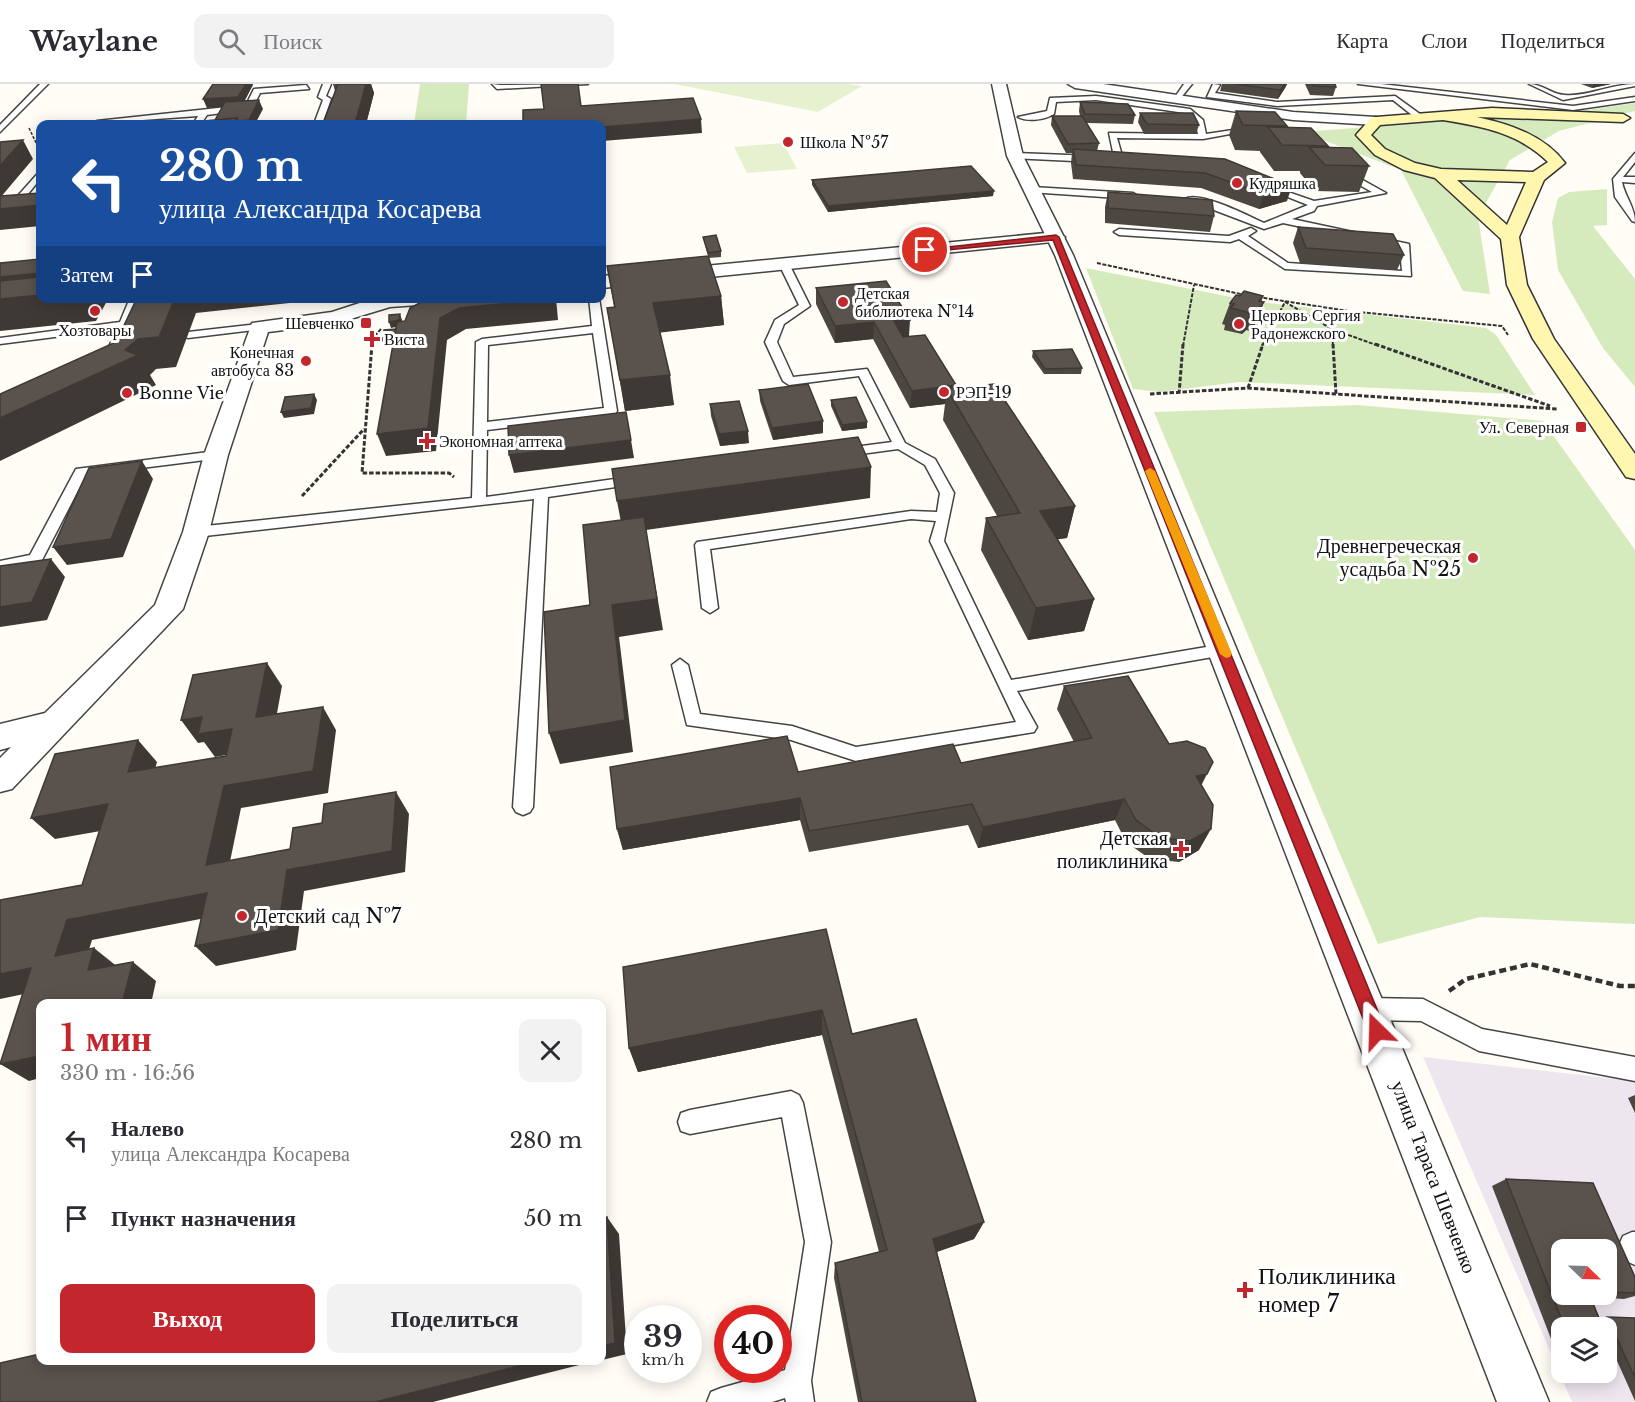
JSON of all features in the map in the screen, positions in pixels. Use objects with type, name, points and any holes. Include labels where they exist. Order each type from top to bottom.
[{"type":"main road","points":[[1537,177],[1473,177],[1441,174],[1410,167],[1380,152],[1363,135],[1376,121],[1420,117],[1492,112],[1629,116]]},
{"type":"main road","points":[[1438,116],[1483,123],[1550,148],[1557,163],[1537,177],[1510,237],[1517,285],[1544,339],[1635,472]]},
{"type":"main road","points":[[1582,132],[1629,116]]},
{"type":"main road","points":[[1441,174],[1510,237]]},
{"type":"street","name":"улица Тараса Шевченко","points":[[999,84],[1024,145],[1032,190],[1060,246],[1118,394],[1224,650],[1523,1402]]},
{"type":"street","points":[[1007,84],[1014,93],[1022,117],[1024,145]]},
{"type":"street","points":[[1075,84],[1293,116],[1376,121]]},
{"type":"street","points":[[1293,116],[1363,135]]},
{"type":"street","points":[[606,282],[784,264],[1060,246]]},
{"type":"street","points":[[0,779],[168,609],[196,532],[216,455],[259,327],[334,318],[407,303]]},
{"type":"street","points":[[0,737],[56,723]]},
{"type":"lane","points":[[0,130],[44,84]]},
{"type":"lane","points":[[319,120],[327,99],[322,97],[327,84]]},
{"type":"lane","points":[[496,84],[496,87],[584,84]]},
{"type":"lane","points":[[1176,98],[1188,84]]},
{"type":"lane","points":[[1362,84],[1573,108],[1635,99]]},
{"type":"lane","points":[[1533,84],[1563,98],[1635,84]]},
{"type":"lane","points":[[1216,85],[1210,95],[1277,104],[1395,98]]},
{"type":"lane","points":[[1387,86],[1395,98],[1420,117]]},
{"type":"lane","points":[[124,120],[249,107],[257,91],[306,87]]},
{"type":"lane","points":[[1022,117],[1045,116],[1051,112],[1053,100],[1073,97],[1124,100],[1187,111],[1199,120],[1203,137]]},
{"type":"lane","points":[[200,120],[204,113]]},
{"type":"lane","points":[[1114,160],[1117,152],[1112,135],[1203,137],[1263,128]]},
{"type":"lane","points":[[1024,145],[1126,160]]},
{"type":"lane","points":[[1635,156],[1617,179],[1620,197],[1635,219]]},
{"type":"lane","points":[[1261,183],[1312,204],[1381,194],[1332,166]]},
{"type":"lane","points":[[36,179],[18,201],[36,203]]},
{"type":"lane","points":[[1617,179],[1635,180]]},
{"type":"lane","points":[[1032,190],[1142,196]]},
{"type":"lane","points":[[1177,198],[1200,200],[1264,226]]},
{"type":"lane","points":[[1119,232],[1230,239],[1311,209],[1312,204]]},
{"type":"lane","points":[[1240,235],[1285,266],[1407,274],[1405,246],[1282,219]]},
{"type":"lane","points":[[680,665],[693,720],[792,733],[856,754],[1028,726],[1006,687],[937,541],[944,517],[947,493],[930,462],[900,445],[863,372],[789,381],[771,342],[780,322],[805,306],[784,264]]},
{"type":"lane","points":[[94,374],[105,369],[121,343],[123,326],[134,303]]},
{"type":"lane","points":[[480,427],[611,411],[595,303]]},
{"type":"lane","points":[[0,341],[123,326]]},
{"type":"lane","points":[[188,335],[259,327]]},
{"type":"lane","points":[[480,502],[482,342],[598,329]]},
{"type":"lane","points":[[819,456],[900,445]]},
{"type":"lane","points":[[0,566],[36,559],[81,472],[216,455]]},
{"type":"lane","points":[[196,532],[480,502],[645,479]]},
{"type":"lane","points":[[523,807],[541,493]]},
{"type":"lane","points":[[710,608],[702,545],[911,515],[944,517]]},
{"type":"lane","points":[[1006,687],[1224,650]]},
{"type":"lane","points":[[1368,1009],[1423,1010],[1479,1040],[1635,1069]]},
{"type":"lane","points":[[690,1122],[791,1103],[818,1242],[799,1392],[721,1402]]},
{"type":"lane","points":[[1635,1245],[1632,1245],[1635,1252]]},
{"type":"path","points":[[1060,246],[1194,285],[1285,302],[1503,327],[1509,336]]},
{"type":"path","points":[[1179,394],[1184,338],[1194,285]]},
{"type":"path","points":[[1285,302],[1332,329],[1557,409],[1565,415]]},
{"type":"path","points":[[1248,388],[1260,349],[1285,302]]},
{"type":"path","points":[[387,307],[372,339],[362,473],[449,473]]},
{"type":"path","points":[[1332,329],[1336,394]]},
{"type":"path","points":[[1118,394],[1179,394],[1248,388],[1557,409]]},
{"type":"path","points":[[1551,399],[1557,409]]},
{"type":"path","points":[[278,523],[365,428]]},
{"type":"path","points":[[1423,1010],[1466,979],[1530,964],[1620,986],[1635,986]]},
{"type":"shaded area","points":[[1423,1057],[1635,1081],[1635,1402],[1572,1402],[1564,1383],[1617,1383],[1617,1317],[1551,1317],[1551,1353]]},
{"type":"green space","points":[[420,84],[469,84],[466,120],[415,120]]},
{"type":"green space","points":[[674,84],[848,84],[862,86],[818,112]]},
{"type":"green space","points":[[1635,103],[1635,111],[1559,131],[1510,160],[1478,217],[1490,294],[1463,291],[1401,170],[1302,132],[1580,111]]},
{"type":"green space","points":[[783,143],[797,169],[747,173],[734,147]]},
{"type":"green space","points":[[1607,189],[1607,225],[1593,226],[1635,279],[1635,387],[1603,348],[1558,270],[1552,222],[1558,198],[1569,192]]},
{"type":"green space","points":[[1086,268],[1251,301],[1486,328],[1496,335],[1535,395],[1239,382],[1159,392],[1133,389]]},
{"type":"green space","points":[[1357,405],[1543,421],[1635,550],[1635,924],[1480,917],[1378,944],[1154,412]]},
{"type":"building","points":[[213,84],[246,84],[238,97],[203,99]]},
{"type":"building","points":[[338,84],[366,84],[356,120],[324,120]]},
{"type":"building","points":[[541,84],[578,84],[581,106],[693,98],[701,119],[606,127],[606,120],[523,120],[523,110],[544,109]]},
{"type":"building","points":[[1235,84],[1285,84],[1280,90]]},
{"type":"building","points":[[1312,84],[1335,84],[1336,87],[1313,86]]},
{"type":"building","points":[[259,100],[249,120],[238,120],[237,118],[215,120],[225,102]]},
{"type":"building","points":[[1080,102],[1128,104],[1135,115],[1085,114]]},
{"type":"building","points":[[1236,111],[1275,112],[1287,126],[1243,125]]},
{"type":"building","points":[[1140,113],[1193,113],[1199,125],[1147,124]]},
{"type":"building","points":[[1052,116],[1082,116],[1099,143],[1068,144]]},
{"type":"building","points":[[1268,127],[1311,128],[1328,146],[1282,145]]},
{"type":"building","points":[[23,140],[0,166],[0,142]]},
{"type":"building","points":[[1309,147],[1352,148],[1369,166],[1325,165]]},
{"type":"building","points":[[1073,149],[1225,159],[1292,186],[1264,194],[1205,173],[1076,165]]},
{"type":"building","points":[[971,166],[994,191],[828,206],[812,180]]},
{"type":"building","points":[[1108,192],[1212,200],[1214,216],[1108,208]]},
{"type":"building","points":[[36,193],[36,205],[0,209],[0,196]]},
{"type":"building","points":[[1298,227],[1393,234],[1404,255],[1306,248]]},
{"type":"building","points":[[716,235],[721,251],[708,253],[703,237]]},
{"type":"building","points":[[708,256],[721,296],[653,303],[670,375],[620,380],[607,308],[615,307],[607,266]]},
{"type":"building","points":[[36,259],[36,273],[0,277],[0,263]]},
{"type":"building","points":[[36,277],[36,295],[0,299],[0,281]]},
{"type":"building","points":[[886,281],[910,320],[894,321],[903,337],[925,335],[956,385],[912,391],[874,322],[835,326],[816,288]]},
{"type":"building","points":[[1244,291],[1263,296],[1259,301],[1264,302],[1257,310],[1253,309],[1250,313],[1231,308],[1234,304],[1230,303],[1236,295],[1240,296]]},
{"type":"building","points":[[135,303],[173,303],[159,337],[138,339],[125,350],[138,355],[0,418],[0,394],[116,342]]},
{"type":"building","points":[[420,303],[511,303],[459,308],[440,318],[428,428],[377,434],[397,322],[405,321],[410,308]]},
{"type":"building","points":[[400,314],[399,320],[389,322],[389,315]]},
{"type":"building","points":[[396,329],[394,339],[382,340],[384,330]]},
{"type":"building","points":[[1072,349],[1082,368],[1045,369],[1033,351]]},
{"type":"building","points":[[808,384],[823,421],[772,428],[759,390]]},
{"type":"building","points":[[994,384],[1075,506],[1040,511],[1094,599],[1036,608],[986,518],[1020,513],[947,389]]},
{"type":"building","points":[[314,394],[311,408],[281,412],[285,397]]},
{"type":"building","points":[[856,397],[867,422],[842,425],[831,400]]},
{"type":"building","points":[[739,401],[748,431],[719,434],[710,404]]},
{"type":"building","points":[[626,412],[631,440],[509,455],[508,426]]},
{"type":"building","points":[[858,437],[871,467],[617,501],[612,469]]},
{"type":"building","points":[[142,461],[111,539],[53,547],[89,468]]},
{"type":"building","points":[[644,517],[657,599],[612,605],[625,720],[549,733],[544,612],[590,605],[583,525]]},
{"type":"building","points":[[51,559],[32,602],[0,607],[0,566]]},
{"type":"building","points":[[267,663],[256,717],[323,707],[313,771],[224,786],[206,865],[290,849],[293,828],[322,823],[324,804],[396,792],[392,851],[287,870],[278,930],[195,946],[207,893],[67,920],[55,956],[94,948],[88,970],[133,962],[123,999],[36,999],[36,1057],[0,1064],[31,968],[0,974],[0,900],[82,885],[108,804],[31,818],[55,754],[138,740],[128,772],[226,756],[232,729],[198,734],[202,717],[181,720],[193,675]]},
{"type":"building","points":[[1128,676],[1169,744],[1187,741],[1205,748],[1213,762],[1207,774],[1196,776],[1213,805],[1211,829],[1190,841],[1161,838],[1136,820],[1124,799],[983,827],[972,804],[809,831],[800,798],[617,829],[610,767],[787,736],[798,772],[953,744],[961,763],[1092,738],[1064,686]]},
{"type":"building","points":[[826,929],[852,1034],[916,1019],[984,1222],[933,1239],[976,1402],[862,1402],[835,1263],[887,1250],[822,1010],[629,1048],[623,967]]},
{"type":"building","points":[[1506,1179],[1593,1183],[1635,1277],[1635,1293],[1617,1292],[1617,1239],[1551,1239],[1551,1293]]},
{"type":"building","points":[[606,1217],[615,1343],[606,1345]]},
{"type":"building","points":[[1556,1305],[1594,1305],[1598,1317],[1561,1317]]},
{"type":"building","points":[[1617,1317],[1635,1318],[1635,1378],[1617,1339]]},
{"type":"building","points":[[36,1355],[36,1365],[523,1365],[375,1402],[0,1402],[0,1363]]},
{"type":"slow traffic","points":[[1150,471],[1226,654]]},
{"type":"place","name":"Школа №57","points":[[788,142]]},
{"type":"place","name":"Кудряшка","points":[[1237,183]]},
{"type":"place","name":"Детская библиотека №14","points":[[843,302]]},
{"type":"place","name":"Хозтовары","points":[[95,311]]},
{"type":"place","name":"Шевченко","points":[[366,323]]},
{"type":"place","name":"Церковь Сергия Радонежского","points":[[1239,324]]},
{"type":"place","name":"Виста","points":[[372,339]]},
{"type":"place","name":"Конечная автобуса 83","points":[[306,361]]},
{"type":"place","name":"РЭП-19","points":[[944,392]]},
{"type":"place","name":"Bonne Vie","points":[[127,393]]},
{"type":"place","name":"Ул. Северная","points":[[1581,427]]},
{"type":"place","name":"Экономная аптека","points":[[427,441]]},
{"type":"place","name":"Древнегреческая усадьба №25","points":[[1473,558]]},
{"type":"place","name":"Детская поликлиника","points":[[1181,849]]},
{"type":"place","name":"Детский сад №7","points":[[242,916]]},
{"type":"place","name":"Поликлиника номер 7","points":[[1245,1290]]},
{"type":"route","points":[[925,250],[1056,237],[1377,1031]]}]
